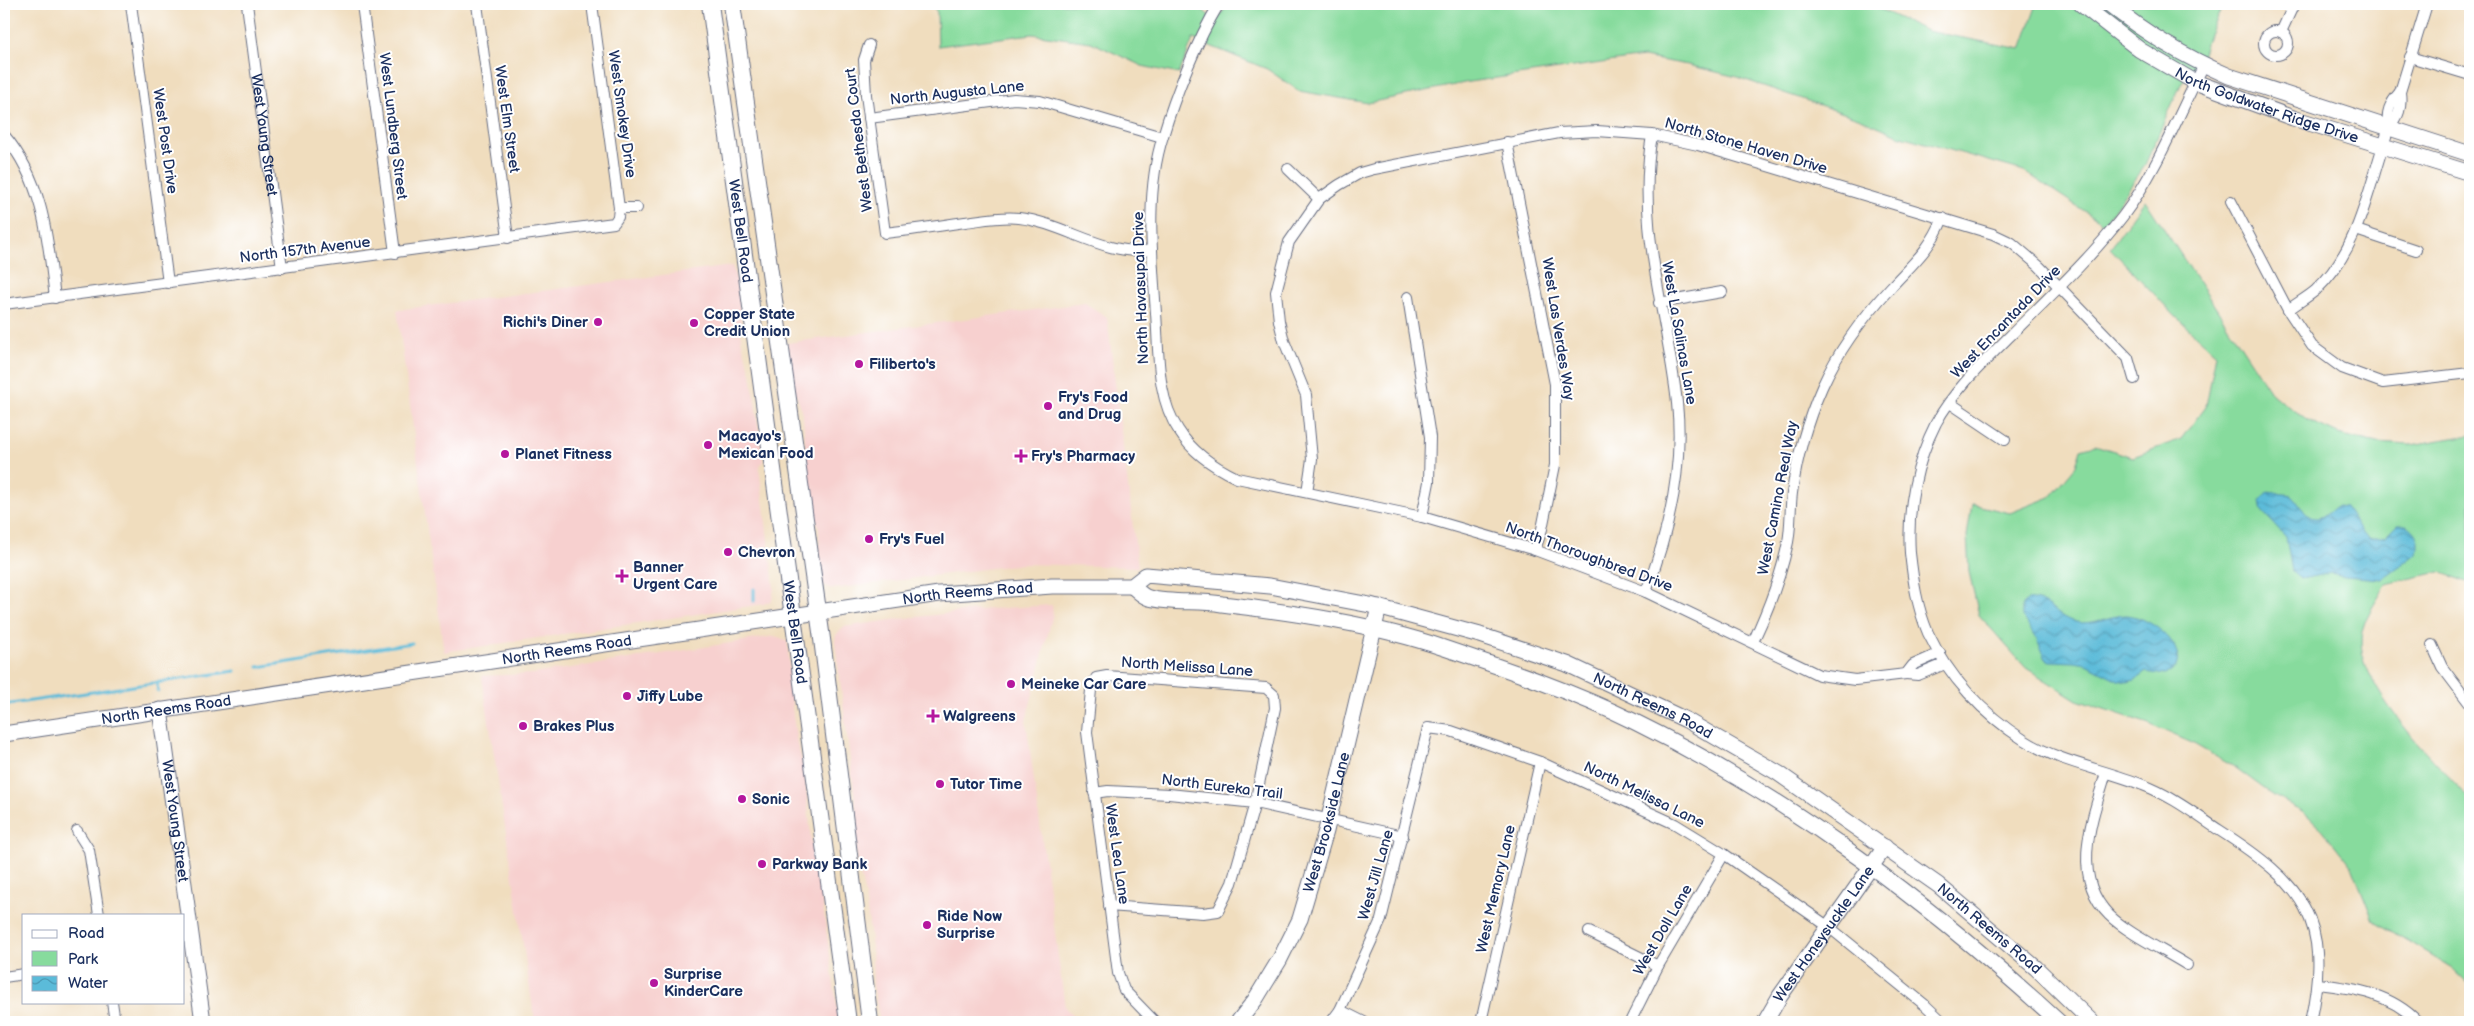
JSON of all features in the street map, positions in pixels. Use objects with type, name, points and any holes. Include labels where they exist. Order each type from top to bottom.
[{"type":"main road","name":"West Bell Road","points":[[710,4],[848,1022]]},
{"type":"main road","name":"West Bell Road","points":[[732,4],[818,612],[870,1022]]},
{"type":"main road","name":"North Goldwater Ridge Drive","points":[[2081,4],[2140,50],[2195,82],[2293,118],[2383,144],[2470,173]]},
{"type":"main road","name":"North Goldwater Ridge Drive","points":[[2109,4],[2146,32],[2204,65],[2256,86],[2470,154]]},
{"type":"main road","points":[[757,355],[780,352]]},
{"type":"main road","name":"North Reems Road","points":[[4,734],[792,615],[980,590],[1052,586],[1132,586],[1146,575],[1270,586],[1380,608],[1480,635],[1567,664],[1686,720],[1778,773],[1938,885],[2021,956],[2092,1022]]},
{"type":"main road","name":"North Reems Road","points":[[1132,586],[1146,598],[1255,608],[1374,630],[1440,647],[1550,684],[1634,721],[1723,768],[1821,829],[1992,961],[2059,1022]]},
{"type":"main road","name":"West Brookside Lane","points":[[1238,1022],[1255,1000],[1280,959],[1300,919],[1317,866],[1380,608]]},
{"type":"main road","name":"West Young Street","points":[[160,710],[183,914]]},
{"type":"main road","points":[[822,828],[834,846],[839,875],[851,880]]},
{"type":"main road","name":"West Honeysuckle Lane","points":[[1765,1022],[1780,996],[1885,847]]},
{"type":"main road","points":[[830,890],[841,899],[850,939],[860,949]]},
{"type":"main road","name":"West Young Street","points":[[185,932],[187,950],[203,1022]]},
{"type":"street","name":"West Post Drive","points":[[131,4],[168,283]]},
{"type":"street","name":"West Young Street","points":[[247,4],[282,268]]},
{"type":"street","name":"West Lundberg Street","points":[[362,4],[394,253]]},
{"type":"street","name":"West Elm Street","points":[[477,4],[508,238]]},
{"type":"street","name":"West Smokey Drive","points":[[592,4],[619,208]]},
{"type":"street","points":[[2281,32],[2294,4]]},
{"type":"street","points":[[2288,310],[2316,290],[2342,260],[2356,230],[2389,128],[2386,117],[2392,100],[2400,92],[2427,4]]},
{"type":"street","name":"North Havasupai Drive","points":[[1179,431],[1165,402],[1160,378],[1152,250],[1152,215],[1156,169],[1162,137],[1214,6]]},
{"type":"street","name":"West Bethesda Court","points":[[868,45],[864,60],[869,118],[885,233],[989,219],[1018,218],[1037,221],[1116,250],[1135,252],[1152,250]]},
{"type":"street","points":[[2410,57],[2470,75]]},
{"type":"street","name":"West Encantada Drive","points":[[2204,65],[2136,197],[2120,219],[2059,288],[1968,378],[1937,423],[1925,450],[1911,507],[1909,533],[1918,605],[1928,632],[1945,664],[1973,700],[2025,741],[2066,760],[2139,783],[2168,798],[2251,850],[2288,881],[2309,916],[2319,955],[2318,984],[2310,1022]]},
{"type":"street","name":"North Augusta Lane","points":[[869,118],[1014,99],[1040,100],[1162,137]]},
{"type":"street","name":"North Stone Haven Drive","points":[[1307,492],[1312,459],[1306,395],[1284,341],[1279,321],[1276,292],[1289,242],[1319,199],[1360,173],[1507,142],[1569,132],[1597,131],[1652,135],[1698,145],[1993,234],[2012,243],[2028,254],[2128,358],[2134,379]]},
{"type":"street","points":[[4,135],[25,165],[39,197],[45,219],[56,298]]},
{"type":"street","name":"West La Salinas Lane","points":[[1646,592],[1668,527],[1677,463],[1677,405],[1652,261],[1648,222],[1648,161],[1652,135]]},
{"type":"street","name":"West Las Verdes Way","points":[[1507,142],[1555,384],[1555,465],[1544,521],[1535,550]]},
{"type":"street","points":[[1288,169],[1319,199]]},
{"type":"street","points":[[2231,201],[2288,310],[2312,346],[2342,368],[2383,383],[2470,374]]},
{"type":"street","name":"North 157th Avenue","points":[[4,304],[610,224],[616,221],[619,208]]},
{"type":"street","points":[[619,208],[637,208]]},
{"type":"street","name":"West Camino Real Way","points":[[1752,642],[1766,616],[1778,579],[1788,541],[1797,463],[1807,424],[1823,384],[1855,330],[1891,287],[1921,257],[1935,238],[1943,218]]},
{"type":"street","points":[[2356,230],[2416,250]]},
{"type":"street","points":[[1659,303],[1722,292]]},
{"type":"street","points":[[1408,297],[1430,436],[1429,482],[1422,517]]},
{"type":"street","points":[[1950,403],[2005,440]]},
{"type":"street","name":"North Thoroughbred Drive","points":[[1179,431],[1200,454],[1217,468],[1237,478],[1422,517],[1535,550],[1646,592],[1752,642],[1798,667],[1837,679],[1873,680],[1906,674],[1918,675],[1945,664]]},
{"type":"street","points":[[2432,645],[2442,667],[2470,704]]},
{"type":"street","name":"North Thoroughbred Drive","points":[[1906,674],[1913,664],[1940,653]]},
{"type":"street","name":"North Melissa Lane","points":[[1096,678],[1107,676],[1188,680],[1266,688],[1274,695],[1275,708],[1255,803]]},
{"type":"street","name":"West Lea Lane","points":[[1096,678],[1091,690],[1087,732],[1118,973],[1124,990],[1155,1022]]},
{"type":"street","name":"North Melissa Lane","points":[[1428,728],[1451,731],[1540,762],[1675,824],[1724,854],[1829,927],[1925,1005],[1943,1022]]},
{"type":"street","name":"West Jill Lane","points":[[1331,1022],[1340,1010],[1381,920],[1428,728]]},
{"type":"street","name":"West Memory Lane","points":[[1481,1022],[1540,762]]},
{"type":"street","points":[[2106,774],[2091,822],[2087,849],[2088,869],[2096,897],[2110,916],[2187,965]]},
{"type":"street","name":"North Eureka Trail","points":[[1094,792],[1169,794],[1255,803],[1403,836]]},
{"type":"street","points":[[1109,906],[1203,913],[1218,911],[1232,883],[1255,803]]},
{"type":"street","points":[[77,831],[89,850],[99,914]]},
{"type":"street","name":"West Doll Lane","points":[[1630,1022],[1658,966],[1724,854]]},
{"type":"street","points":[[1589,932],[1658,966]]},
{"type":"street","points":[[4,977],[22,974]]},
{"type":"street","points":[[2318,984],[2351,988],[2384,998],[2418,1022]]},
{"type":"street","points":[[112,1004],[115,1022]]},
{"type":"street","points":[[1340,1010],[1364,1022]]},
{"type":"shaded area","points":[[732,266],[740,291],[741,340],[751,373],[763,461],[759,467],[774,588],[772,600],[764,604],[444,652],[397,310]]},
{"type":"shaded area","points":[[1085,303],[1107,317],[1138,567],[1022,564],[832,589],[824,585],[820,568],[819,528],[809,494],[803,416],[794,387],[787,343]]},
{"type":"shaded area","points":[[1052,605],[1053,614],[1026,721],[1065,1007],[1077,1022],[880,1022],[873,985],[872,946],[865,895],[856,857],[857,814],[835,641],[836,635],[844,627],[898,619],[990,609]]},
{"type":"shaded area","points":[[775,636],[787,641],[788,647],[792,708],[797,744],[804,767],[814,868],[821,892],[839,1022],[535,1022],[482,676],[533,674]]},
{"type":"green space","points":[[931,4],[1196,4],[1216,22],[1228,4],[1869,4],[1927,31],[2021,49],[2037,4],[2224,4],[2209,34],[2202,57],[2182,82],[2144,167],[2104,224],[2024,171],[1901,136],[1861,119],[1737,77],[1688,65],[1643,57],[1469,82],[1368,103],[1299,91],[1267,69],[1193,39],[1179,74],[1142,66],[1091,42],[1032,34],[938,46],[937,12]]},
{"type":"green space","points":[[2145,200],[2273,395],[2308,420],[2338,434],[2377,443],[2411,445],[2470,435],[2470,583],[2439,572],[2386,584],[2365,622],[2362,649],[2368,671],[2398,720],[2470,799],[2470,985],[2452,968],[2373,920],[2352,867],[2323,830],[2304,812],[2274,796],[2236,768],[2192,743],[2149,724],[2077,700],[2026,668],[1979,615],[1969,572],[1967,536],[1972,504],[2010,513],[2050,497],[2076,466],[2081,449],[2095,445],[2133,457],[2181,439],[2206,406],[2216,354],[2179,320],[2110,248]]},
{"type":"water","points":[[2267,492],[2292,495],[2307,515],[2316,518],[2326,515],[2338,506],[2345,507],[2362,533],[2370,539],[2386,536],[2397,525],[2406,525],[2417,537],[2417,553],[2382,579],[2331,573],[2301,579],[2292,571],[2286,537],[2262,511],[2260,501]]},
{"type":"water","points":[[2028,600],[2041,602],[2063,617],[2076,622],[2089,623],[2126,615],[2144,620],[2154,625],[2170,640],[2178,658],[2176,667],[2165,675],[2146,672],[2135,680],[2127,682],[2118,680],[2086,664],[2050,661],[2046,659],[2035,635],[2022,617],[2022,605]]},
{"type":"waterway","points":[[754,589],[754,601]]},
{"type":"waterway","points":[[258,667],[412,643]]},
{"type":"waterway","points":[[4,705],[235,671]]},
{"type":"waterway","points":[[157,682],[158,691]]},
{"type":"place","name":"Richi's Diner","points":[[598,322]]},
{"type":"place","name":"Copper State Credit Union","points":[[694,323]]},
{"type":"place","name":"Filiberto's","points":[[859,364]]},
{"type":"place","name":"Fry's Food and Drug","points":[[1048,406]]},
{"type":"place","name":"Macayo's Mexican Food","points":[[708,445]]},
{"type":"place","name":"Planet Fitness","points":[[505,454]]},
{"type":"place","name":"Fry's Pharmacy","points":[[1021,456]]},
{"type":"place","name":"Fry's Fuel","points":[[869,539]]},
{"type":"place","name":"Chevron","points":[[728,552]]},
{"type":"place","name":"Banner Urgent Care","points":[[622,576]]},
{"type":"place","name":"Meineke Car Care","points":[[1011,684]]},
{"type":"place","name":"Jiffy Lube","points":[[627,696]]},
{"type":"place","name":"Walgreens","points":[[933,716]]},
{"type":"place","name":"Brakes Plus","points":[[523,726]]},
{"type":"place","name":"Tutor Time","points":[[940,784]]},
{"type":"place","name":"Sonic","points":[[742,799]]},
{"type":"place","name":"Parkway Bank","points":[[762,864]]},
{"type":"place","name":"Ride Now Surprise","points":[[927,925]]},
{"type":"place","name":"Surprise KinderCare","points":[[654,983]]}]
